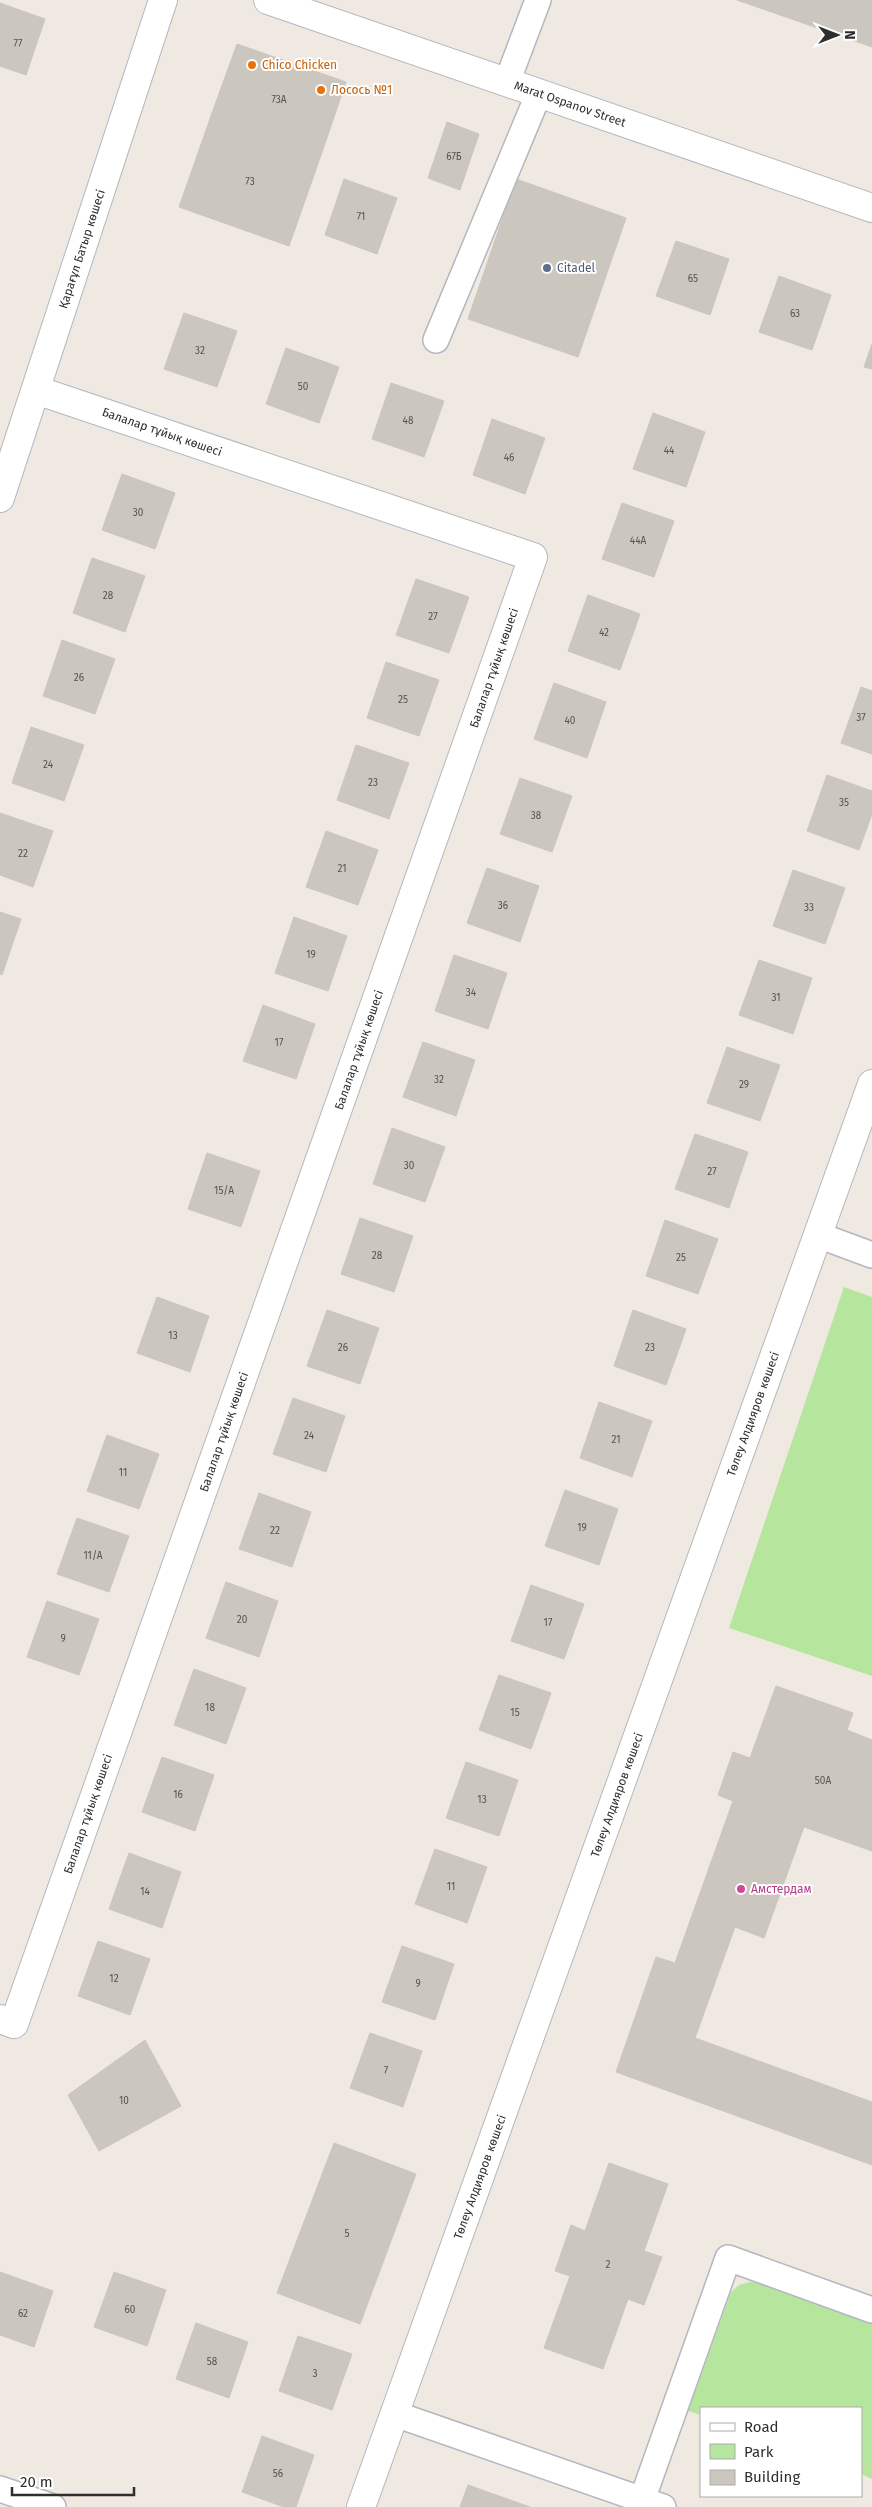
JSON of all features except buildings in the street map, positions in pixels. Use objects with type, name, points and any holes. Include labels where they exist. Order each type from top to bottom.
[{"type":"street","name":"Қарағұл Батыр көшесі","points":[[0,498],[163,0]]},
{"type":"street","name":"Marat Ospanov Street","points":[[268,0],[872,208]]},
{"type":"street","name":"Балалар тұйық көшесі","points":[[0,2019],[14,2024],[533,557],[36,390]]},
{"type":"street","name":"Төлеу Алдияров көшесі","points":[[361,2507],[872,1084]]},
{"type":"lane","points":[[507,82],[538,0]]},
{"type":"lane","points":[[436,340],[539,93]]},
{"type":"lane","points":[[818,1235],[872,1254]]},
{"type":"lane","points":[[395,2414],[652,2504],[728,2258],[872,2310]]},
{"type":"lane","points":[[0,2489],[53,2507]]},
{"type":"green space","points":[[844,1287],[872,1297],[872,1676],[729,1628]]},
{"type":"green space","points":[[750,2282],[763,2283],[872,2324],[872,2479],[862,2474],[862,2407],[700,2407],[700,2415],[688,2411],[731,2292],[739,2285]]},
{"type":"place","name":"Chico Chicken","points":[[252,65]]},
{"type":"place","name":"Лосось №1","points":[[321,90]]},
{"type":"place","name":"Citadel","points":[[547,268]]},
{"type":"place","name":"Амстердам","points":[[741,1889]]}]
